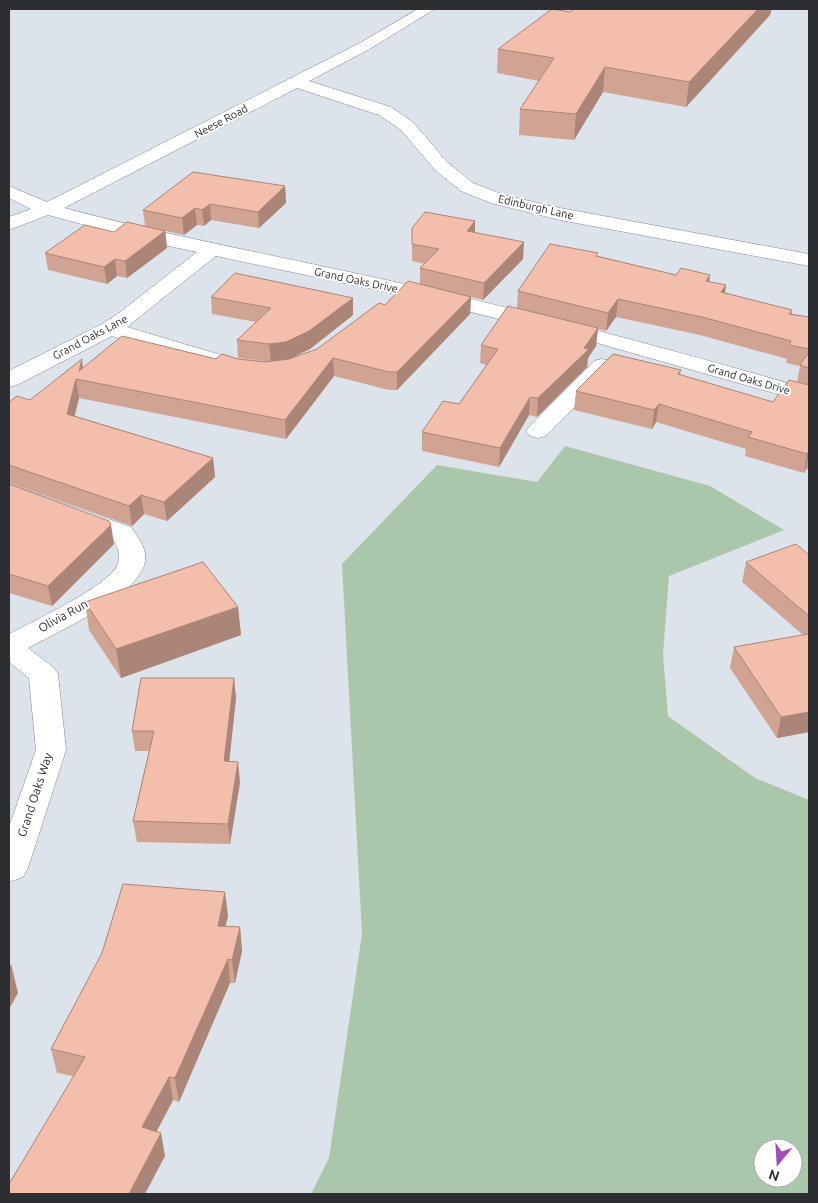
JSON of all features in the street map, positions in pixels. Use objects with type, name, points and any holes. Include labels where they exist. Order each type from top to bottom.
[{"type":"street","name":"Neese Road","points":[[9,224],[47,209],[295,82],[363,47],[428,9]]},
{"type":"street","name":"Edinburgh Lane","points":[[295,82],[385,111],[407,126],[440,166],[467,186],[498,199],[560,214],[809,260]]},
{"type":"street","name":"Grand Oaks Drive","points":[[9,191],[47,209],[145,234],[396,288],[625,344],[809,396]]},
{"type":"street","name":"Grand Oaks Lane","points":[[9,380],[110,329],[127,318],[213,249]]},
{"type":"street","points":[[377,308],[396,288]]},
{"type":"street","points":[[110,329],[240,368]]},
{"type":"street","points":[[538,431],[625,344]]},
{"type":"street","name":"Olivia Run","points":[[9,492],[122,533],[132,546],[131,566],[117,584],[92,601],[9,647]]},
{"type":"street","name":"Grand Oaks Way","points":[[9,647],[43,674],[51,750],[10,868]]},
{"type":"green space","points":[[565,446],[710,486],[784,530],[669,576],[663,654],[668,716],[755,778],[809,800],[809,1194],[311,1194],[329,1158],[362,934],[342,564],[437,465],[537,482]]},
{"type":"building","points":[[552,9],[570,12],[574,9],[758,9],[689,82],[605,67],[576,114],[520,109],[554,58],[498,49]]},
{"type":"building","points":[[193,172],[285,186],[258,212],[210,204],[202,210],[195,208],[182,218],[143,210]]},
{"type":"building","points":[[425,212],[475,221],[467,231],[524,242],[484,283],[420,268],[439,249],[412,244],[412,228]]},
{"type":"building","points":[[127,222],[165,231],[125,261],[115,259],[104,267],[45,253],[85,225],[114,232]]},
{"type":"building","points":[[550,244],[598,253],[596,256],[676,275],[681,268],[710,275],[706,281],[726,285],[721,292],[792,310],[789,314],[809,317],[809,349],[789,345],[791,341],[702,317],[618,299],[608,313],[518,291]]},
{"type":"building","points":[[235,273],[353,298],[309,331],[286,342],[269,344],[237,340],[271,308],[211,297]]},
{"type":"building","points":[[408,281],[471,297],[397,372],[389,372],[333,358],[285,420],[76,379],[67,414],[213,458],[164,502],[141,495],[129,506],[9,465],[9,402],[17,396],[30,400],[82,359],[79,371],[122,336],[216,359],[222,354],[238,359],[265,362],[289,359],[317,349],[379,303],[385,305]]},
{"type":"building","points":[[508,306],[598,328],[584,348],[589,349],[538,398],[530,397],[500,448],[422,432],[443,401],[459,404],[498,349],[481,345]]},
{"type":"building","points":[[809,352],[809,368],[800,365]]},
{"type":"building","points":[[613,354],[681,370],[678,374],[773,402],[789,380],[809,385],[809,451],[807,454],[748,437],[752,432],[659,404],[654,410],[576,391]]},
{"type":"building","points":[[9,484],[109,521],[111,525],[48,586],[9,574]]},
{"type":"building","points":[[796,544],[809,555],[809,616],[746,562]]},
{"type":"building","points":[[203,562],[238,607],[116,649],[85,602]]},
{"type":"building","points":[[808,634],[809,712],[781,717],[734,647]]},
{"type":"building","points":[[141,678],[234,678],[224,761],[238,762],[228,824],[133,821],[154,731],[132,731]]},
{"type":"building","points":[[123,884],[225,892],[218,926],[240,927],[232,960],[228,959],[175,1078],[169,1077],[142,1127],[161,1133],[129,1194],[9,1194],[9,1184],[85,1057],[51,1049],[102,953]]}]
